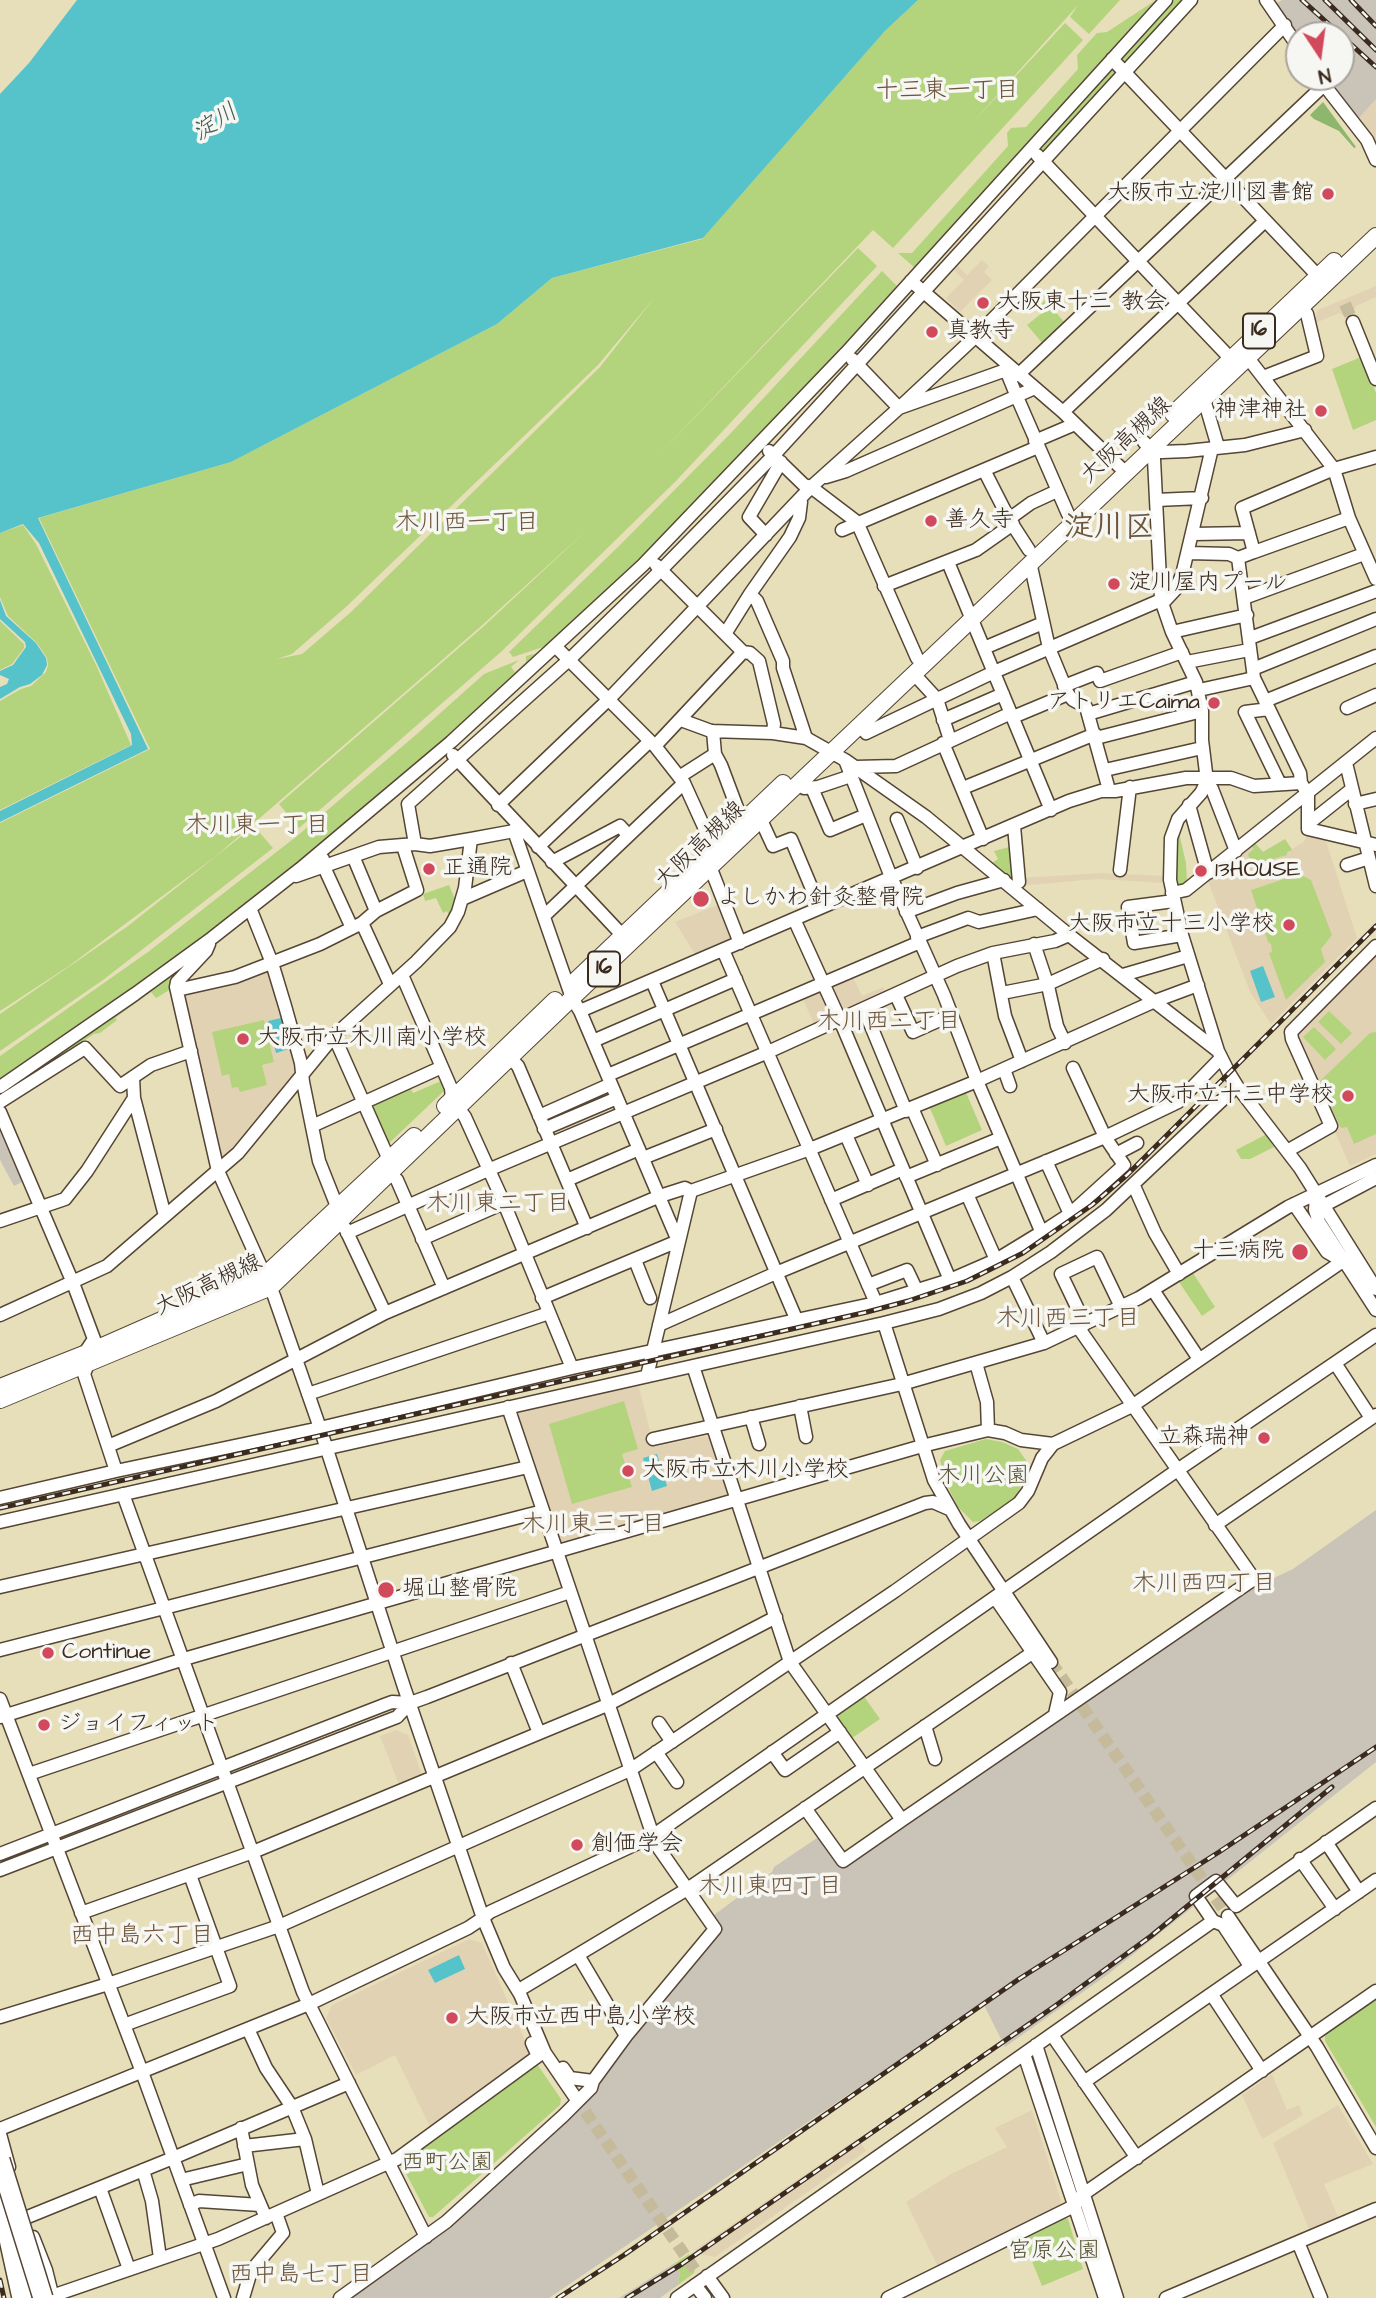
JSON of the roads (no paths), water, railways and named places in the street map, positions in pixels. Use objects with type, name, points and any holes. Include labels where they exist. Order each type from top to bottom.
[{"type":"highway","points":[[2,2156],[45,2297]]},
{"type":"highway","points":[[0,2180],[45,2297]]},
{"type":"highway","points":[[0,2198],[22,2298]]},
{"type":"main road","name":"大阪高槻線","points":[[455,1104],[511,1059],[792,789],[841,760],[860,725],[915,666],[1123,470],[1231,359],[1376,222]]},
{"type":"main road","name":"大阪高槻線","points":[[1147,446],[1304,311],[1376,236]]},
{"type":"main road","name":"大阪高槻線","points":[[1030,556],[1068,514],[1123,470]]},
{"type":"main road","name":"大阪高槻線","points":[[1,1386],[86,1359],[268,1281],[342,1221],[391,1166],[455,1104],[574,999],[623,936],[742,821],[841,760],[915,666]]},
{"type":"street","points":[[0,1087],[212,938],[339,836],[446,747],[649,559],[846,353],[1167,0]]},
{"type":"street","points":[[177,990],[235,977],[272,963],[357,926],[376,911],[417,890],[409,845],[408,804],[570,659],[778,458],[858,364],[1191,0]]},
{"type":"street","points":[[498,805],[609,699],[811,487],[975,337],[1285,25],[1266,0]]},
{"type":"street","points":[[1112,59],[1318,276]]},
{"type":"street","points":[[900,408],[1011,370],[1140,260],[1226,179],[1311,91]]},
{"type":"street","points":[[1329,91],[1367,140],[1376,160]]},
{"type":"street","points":[[1031,149],[1140,260],[1231,359],[1248,358],[1334,469],[1349,518],[1376,579]]},
{"type":"street","points":[[1063,412],[1265,220]]},
{"type":"street","points":[[911,281],[1011,370],[1063,412],[1123,470]]},
{"type":"street","points":[[1263,377],[1317,356],[1304,311]]},
{"type":"street","points":[[1353,322],[1376,379]]},
{"type":"street","points":[[846,353],[900,408]]},
{"type":"street","points":[[1011,370],[1017,397],[1068,514]]},
{"type":"street","points":[[823,478],[846,471],[1035,388]]},
{"type":"street","points":[[860,725],[866,733],[994,672],[1161,602],[1178,585],[1215,448],[1204,399]]},
{"type":"street","points":[[842,530],[984,470],[1075,424]]},
{"type":"street","points":[[1147,446],[1162,452],[1215,448],[1253,443],[1305,430]]},
{"type":"street","points":[[762,443],[804,485],[811,487],[857,522],[915,666],[937,699],[946,742],[983,839]]},
{"type":"street","points":[[1147,446],[1154,459],[1161,602],[1197,686],[1202,711],[1202,748],[1207,780],[1236,850]]},
{"type":"street","points":[[766,535],[750,517],[778,458]]},
{"type":"street","points":[[1254,552],[1242,508],[1334,469],[1374,462]]},
{"type":"street","points":[[984,470],[1030,556],[1049,649],[1066,690],[1073,700],[1086,707],[1109,790]]},
{"type":"street","points":[[884,586],[976,550],[1031,503],[1057,491]]},
{"type":"street","points":[[1156,500],[1202,498]]},
{"type":"street","points":[[725,634],[790,537],[799,519],[802,502],[799,500]]},
{"type":"street","points":[[1188,553],[1229,554],[1238,558],[1349,518]]},
{"type":"street","points":[[1193,534],[1249,533]]},
{"type":"street","points":[[1244,598],[1364,554]]},
{"type":"street","points":[[1238,558],[1254,673],[1300,773],[1308,829],[1370,843]]},
{"type":"street","points":[[649,559],[743,652],[750,653],[759,661],[774,724],[773,733]]},
{"type":"street","points":[[948,562],[1051,810]]},
{"type":"street","points":[[841,760],[896,766],[1012,715],[1097,673],[1100,681],[1185,657],[1250,644],[1376,591]]},
{"type":"street","points":[[750,594],[757,601],[783,661],[806,738]]},
{"type":"street","points":[[1172,632],[1247,615]]},
{"type":"street","points":[[1088,714],[1254,673],[1376,619]]},
{"type":"street","points":[[984,648],[1043,623]]},
{"type":"street","points":[[555,646],[652,743],[682,780],[714,849],[711,869],[740,943]]},
{"type":"street","points":[[538,847],[681,720],[743,652]]},
{"type":"street","points":[[1279,784],[1245,712],[1376,657]]},
{"type":"street","points":[[943,720],[1003,694]]},
{"type":"street","points":[[1347,708],[1376,695]]},
{"type":"street","points":[[963,788],[1095,736],[1202,711]]},
{"type":"street","points":[[681,720],[713,731],[773,733],[806,738],[926,817],[962,849],[1220,1055]]},
{"type":"street","points":[[713,731],[715,754],[742,821]]},
{"type":"street","points":[[1182,935],[1134,943],[1128,907],[1173,897],[1186,890],[1236,850],[1304,789],[1346,763],[1376,738]]},
{"type":"street","points":[[446,747],[516,828],[538,847],[623,936]]},
{"type":"street","points":[[1105,770],[1202,748]]},
{"type":"street","points":[[544,916],[682,780],[715,754]]},
{"type":"street","points":[[792,789],[812,788],[841,760]]},
{"type":"street","points":[[841,760],[1041,1231]]},
{"type":"street","points":[[1346,763],[1355,804],[1370,843],[1369,859],[1376,886]]},
{"type":"street","points":[[574,999],[652,981],[1069,801],[1109,790],[1186,778],[1231,778],[1254,786],[1279,784],[1304,789]]},
{"type":"street","points":[[1207,780],[1204,789],[1175,822],[1172,832],[1170,874],[1182,935],[1220,1055],[1237,1086],[1287,1151],[1319,1200]]},
{"type":"street","points":[[1120,870],[1130,787]]},
{"type":"street","points":[[812,788],[830,830],[866,815]]},
{"type":"street","points":[[1308,824],[1352,789]]},
{"type":"street","points":[[1355,804],[1376,799]]},
{"type":"street","points":[[1189,805],[1208,873]]},
{"type":"street","points":[[897,819],[917,868]]},
{"type":"street","points":[[761,820],[773,846],[791,839],[820,908]]},
{"type":"street","points":[[552,862],[620,826],[628,835]]},
{"type":"street","points":[[1014,826],[1019,882]]},
{"type":"street","points":[[287,878],[379,847],[430,846],[516,828]]},
{"type":"street","points":[[516,828],[527,871],[574,999],[678,1241]]},
{"type":"street","points":[[339,836],[323,858],[324,867],[390,984]]},
{"type":"street","points":[[0,1315],[107,1266],[238,1153],[334,1035],[402,975],[450,927],[462,899],[470,862],[471,839]]},
{"type":"street","points":[[353,856],[376,911]]},
{"type":"street","points":[[1347,865],[1369,859]]},
{"type":"street","points":[[462,899],[527,871]]},
{"type":"street","points":[[906,912],[957,893],[1004,880]]},
{"type":"street","points":[[250,908],[272,963],[303,1072],[319,1161],[342,1221],[385,1313]]},
{"type":"street","points":[[538,1116],[679,1044],[822,984],[968,918],[979,922],[1038,909]]},
{"type":"street","points":[[794,919],[840,1020],[950,1280]]},
{"type":"street","points":[[342,1221],[408,1207],[993,953],[1055,941],[1069,935]]},
{"type":"street","points":[[212,938],[206,951],[177,982],[177,990],[218,1171],[268,1281],[296,1358],[483,1918],[545,2053],[575,2097]]},
{"type":"street","points":[[1034,944],[1065,1043]]},
{"type":"street","points":[[1287,1151],[1331,1126],[1292,1040],[1291,1032],[1376,946]]},
{"type":"street","points":[[723,950],[876,1303]]},
{"type":"street","points":[[993,953],[1005,1016],[1022,1061]]},
{"type":"street","points":[[1123,975],[1188,956]]},
{"type":"street","points":[[1002,993],[1048,984],[1103,959]]},
{"type":"street","points":[[402,975],[451,1088],[455,1104],[465,1117],[504,1203],[572,1368]]},
{"type":"street","points":[[593,1041],[736,979]]},
{"type":"street","points":[[652,981],[797,1321]]},
{"type":"street","points":[[108,1446],[216,1401],[385,1313],[660,1196],[685,1188],[691,1191],[882,1121],[1065,1043],[1155,1001],[1198,985]]},
{"type":"street","points":[[896,995],[913,1032],[951,1015]]},
{"type":"street","points":[[864,1009],[937,1165]]},
{"type":"street","points":[[334,1035],[444,1289]]},
{"type":"street","points":[[0,1102],[85,1048],[120,1086],[160,1061],[191,1051]]},
{"type":"street","points":[[659,1325],[776,1273],[1105,1137],[1178,1102],[1220,1055]]},
{"type":"street","points":[[511,1059],[518,1066],[587,1228]]},
{"type":"street","points":[[312,1126],[442,1067]]},
{"type":"street","points":[[0,1498],[320,1428],[572,1368],[876,1303],[950,1280],[996,1260],[1070,1214],[1124,1166],[1105,1137],[1073,1068]]},
{"type":"street","points":[[1004,1069],[1010,1086]]},
{"type":"street","points":[[133,1077],[134,1098],[165,1216]]},
{"type":"street","points":[[0,1522],[939,1309],[981,1293],[1012,1277],[1062,1244],[1135,1186],[1237,1086]]},
{"type":"street","points":[[0,1221],[65,1199],[87,1171],[134,1098]]},
{"type":"street","points":[[544,1129],[617,1098]]},
{"type":"street","points":[[0,1112],[94,1339],[86,1359],[84,1374],[116,1471]]},
{"type":"street","points":[[567,1180],[716,1129]]},
{"type":"street","points":[[846,1135],[867,1185]]},
{"type":"street","points":[[831,1200],[867,1185],[937,1165],[1001,1138]]},
{"type":"street","points":[[1116,1154],[1137,1143]]},
{"type":"street","points":[[1046,1161],[1070,1214]]},
{"type":"street","points":[[1376,1165],[1319,1200],[1315,1210],[1319,1222],[1376,1289]]},
{"type":"street","points":[[653,1440],[902,1384],[1044,1343],[1153,1290],[1294,1204],[1319,1200],[1375,1181]]},
{"type":"street","points":[[1135,1186],[1155,1233],[1179,1274]]},
{"type":"street","points":[[647,1376],[691,1191]]},
{"type":"street","points":[[967,1194],[996,1260]]},
{"type":"street","points":[[422,1239],[504,1203]]},
{"type":"street","points":[[1294,1204],[1327,1252],[1348,1258],[1376,1310]]},
{"type":"street","points":[[542,1298],[678,1241]]},
{"type":"street","points":[[805,1808],[843,1861],[1254,1579],[1132,1406],[1082,1326],[1061,1274],[1097,1257],[1121,1307]]},
{"type":"street","points":[[0,2017],[108,1984],[279,1926],[630,1770],[970,1540],[1019,1503],[1028,1492],[1042,1458],[1053,1444],[1132,1406],[1348,1258]]},
{"type":"street","points":[[635,1260],[650,1298]]},
{"type":"street","points":[[868,1285],[907,1270],[917,1291]]},
{"type":"street","points":[[1012,1277],[1044,1343]]},
{"type":"street","points":[[1153,1290],[1199,1359]]},
{"type":"street","points":[[308,1394],[549,1313]]},
{"type":"street","points":[[884,1323],[934,1480],[949,1509],[1051,1662]]},
{"type":"street","points":[[0,2170],[0,2132],[309,2004],[468,1928],[490,1912],[651,1837],[1376,1335]]},
{"type":"street","points":[[976,1363],[987,1402],[988,1430]]},
{"type":"street","points":[[1215,1525],[1374,1417],[1335,1363]]},
{"type":"street","points":[[693,1366],[790,1662],[902,1821]]},
{"type":"street","points":[[800,1406],[806,1437]]},
{"type":"street","points":[[340,2298],[426,2237],[563,2116],[591,2088],[593,2081],[626,2036],[715,1930],[689,1888],[651,1837],[650,1827],[508,1407]]},
{"type":"street","points":[[751,1417],[760,1444]]},
{"type":"street","points":[[3,1715],[922,1446],[988,1430],[1021,1440],[1053,1444]]},
{"type":"street","points":[[1021,1440],[1034,1461],[1034,1474]]},
{"type":"street","points":[[929,1465],[937,1448],[944,1442]]},
{"type":"street","points":[[0,1587],[528,1467]]},
{"type":"street","points":[[925,1503],[931,1497],[934,1480]]},
{"type":"street","points":[[123,1494],[309,2004],[426,2237]]},
{"type":"street","points":[[0,1854],[392,1702],[410,1703],[925,1503],[933,1502],[949,1509]]},
{"type":"street","points":[[0,1650],[543,1511]]},
{"type":"street","points":[[29,1774],[570,1592]]},
{"type":"street","points":[[1003,1592],[998,1602],[1060,1692],[1055,1714]]},
{"type":"street","points":[[81,1913],[253,1852],[607,1706],[776,1617]]},
{"type":"street","points":[[524,1987],[689,1888],[1032,1653]]},
{"type":"street","points":[[511,1663],[539,1733]]},
{"type":"street","points":[[0,1699],[3,1715],[29,1774],[142,2072],[224,2298]]},
{"type":"street","points":[[0,1870],[397,1717],[410,1703]]},
{"type":"street","points":[[659,1723],[671,1742]]},
{"type":"street","points":[[925,1726],[935,1759]]},
{"type":"street","points":[[772,1752],[785,1770],[840,1732]]},
{"type":"street","points":[[656,1752],[677,1782]]},
{"type":"street","points":[[1232,1911],[1300,1859],[1376,1808]]},
{"type":"street","points":[[1326,1842],[1359,1892]]},
{"type":"street","points":[[1300,1859],[1335,1909]]},
{"type":"street","points":[[124,2025],[230,1986],[190,1875]]},
{"type":"street","points":[[1084,2082],[1376,1880]]},
{"type":"street","points":[[1257,1961],[1223,1926],[1213,1921],[1196,1896],[1216,1881],[1257,1961],[1310,2036],[1376,2148]]},
{"type":"street","points":[[677,2298],[1213,1921]]},
{"type":"street","points":[[578,1955],[626,2036]]},
{"type":"street","points":[[2,2156],[46,2270],[45,2297],[87,2285],[204,2243],[389,2163],[538,2056],[503,1974],[508,1974]]},
{"type":"street","points":[[508,1974],[524,1987],[551,2050],[570,2078],[593,2081]]},
{"type":"street","points":[[888,2298],[1073,2206],[1082,2195],[1376,1990]]},
{"type":"street","points":[[1212,1995],[1262,2071]]},
{"type":"street","points":[[248,2029],[266,2068],[292,2107],[305,2139],[318,2194]]},
{"type":"street","points":[[1052,2035],[1137,2158]]},
{"type":"street","points":[[1037,2045],[1082,2195],[1117,2298]]},
{"type":"street","points":[[1024,2054],[1105,2298]]},
{"type":"street","points":[[25,2217],[349,2083]]},
{"type":"street","points":[[241,2128],[252,2185],[260,2205],[283,2233],[251,2272],[243,2298]]},
{"type":"street","points":[[244,2146],[305,2139]]},
{"type":"street","points":[[181,2180],[248,2164]]},
{"type":"street","points":[[143,2170],[152,2201],[160,2258]]},
{"type":"street","points":[[100,2188],[129,2269]]},
{"type":"street","points":[[190,2205],[200,2202],[260,2205]]},
{"type":"street","points":[[1166,2298],[1376,2209]]},
{"type":"street","points":[[1298,2242],[1321,2298]]},
{"type":"street","points":[[707,2276],[723,2298]]},
{"type":"street","points":[[695,2284],[710,2295]]},
{"type":"street","points":[[87,2285],[91,2298]]},
{"type":"water","name":"淀川","points":[[77,0],[918,0],[885,31],[703,238],[552,278],[497,324],[231,462],[38,518],[148,749],[0,822],[0,811],[132,745],[131,734],[39,543],[23,524],[0,533],[0,94],[29,63]]},
{"type":"water","points":[[0,600],[6,616],[36,643],[46,658],[47,665],[42,675],[30,684],[0,699],[0,687],[7,684],[9,679],[0,675],[0,671],[13,665],[26,647],[25,642],[0,619]]},
{"type":"water","points":[[1263,966],[1275,997],[1261,1002],[1250,971]]},
{"type":"water","points":[[281,1018],[289,1049],[276,1053],[268,1021]]},
{"type":"water","points":[[657,1454],[667,1486],[652,1491],[643,1458]]},
{"type":"water","points":[[459,1955],[465,1969],[435,1983],[428,1970]]},
{"type":"tunnel","points":[[1345,304],[1353,322]]},
{"type":"tunnel","points":[[1051,1662],[1228,1916]]},
{"type":"tunnel","points":[[575,2097],[709,2290]]},
{"type":"railway","points":[[1302,0],[1376,67]]},
{"type":"railway","points":[[1325,0],[1376,50]]},
{"type":"railway","points":[[1351,0],[1376,26]]},
{"type":"railway","points":[[0,1508],[867,1312],[967,1281],[1023,1253],[1092,1205],[1127,1175],[1376,926]]},
{"type":"railway","points":[[558,2298],[624,2255],[1019,1979],[1219,1852],[1376,1747]]},
{"type":"railway","points":[[627,2298],[682,2264],[1055,2006],[1151,1936],[1332,1787]]},
{"type":"railway","points":[[0,2280],[4,2298]]},
{"type":"place","name":"大阪市立淀川図書館","points":[[1328,194]]},
{"type":"place","name":"大阪東十三 教会","points":[[983,303]]},
{"type":"place","name":"真教寺","points":[[932,332]]},
{"type":"place","name":"神津神社","points":[[1321,411]]},
{"type":"place","name":"善久寺","points":[[931,521]]},
{"type":"place","name":"淀川屋内プール","points":[[1114,584]]},
{"type":"place","name":"アトリエCaima","points":[[1214,703]]},
{"type":"place","name":"正通院","points":[[429,869]]},
{"type":"place","name":"13HOUSE","points":[[1201,871]]},
{"type":"place","name":"よしかわ針灸整骨院","points":[[701,899]]},
{"type":"place","name":"大阪市立十三小学校","points":[[1289,925]]},
{"type":"place","name":"大阪市立木川南小学校","points":[[243,1039]]},
{"type":"place","name":"大阪市立十三中学校","points":[[1348,1096]]},
{"type":"place","name":"十三病院","points":[[1300,1252]]},
{"type":"place","name":"立森瑞神","points":[[1264,1438]]},
{"type":"place","name":"大阪市立木川小学校","points":[[628,1471]]},
{"type":"place","name":"堀山整骨院","points":[[386,1590]]},
{"type":"place","name":"Continue","points":[[48,1653]]},
{"type":"place","name":"ジョイフィット","points":[[44,1725]]},
{"type":"place","name":"創価学会","points":[[577,1845]]},
{"type":"place","name":"大阪市立西中島小学校","points":[[452,2018]]},
{"type":"district","name":"十三東一丁目","points":[[947,92]]},
{"type":"district","name":"木川西一丁目","points":[[467,524]]},
{"type":"district","name":"淀川区","points":[[1109,530]]},
{"type":"district","name":"木川東一丁目","points":[[257,827]]},
{"type":"district","name":"木川西二丁目","points":[[889,1023]]},
{"type":"district","name":"木川東二丁目","points":[[498,1205]]},
{"type":"district","name":"木川西三丁目","points":[[1068,1320]]},
{"type":"district","name":"木川東三丁目","points":[[593,1526]]},
{"type":"district","name":"木川西四丁目","points":[[1204,1585]]},
{"type":"district","name":"木川東四丁目","points":[[770,1888]]},
{"type":"district","name":"西中島六丁目","points":[[142,1937]]},
{"type":"district","name":"西中島七丁目","points":[[301,2276]]},
{"type":"park label","name":"木川公園","points":[[983,1477]]},
{"type":"park label","name":"西町公園","points":[[447,2164]]},
{"type":"park label","name":"宮原公園","points":[[1054,2252]]}]
